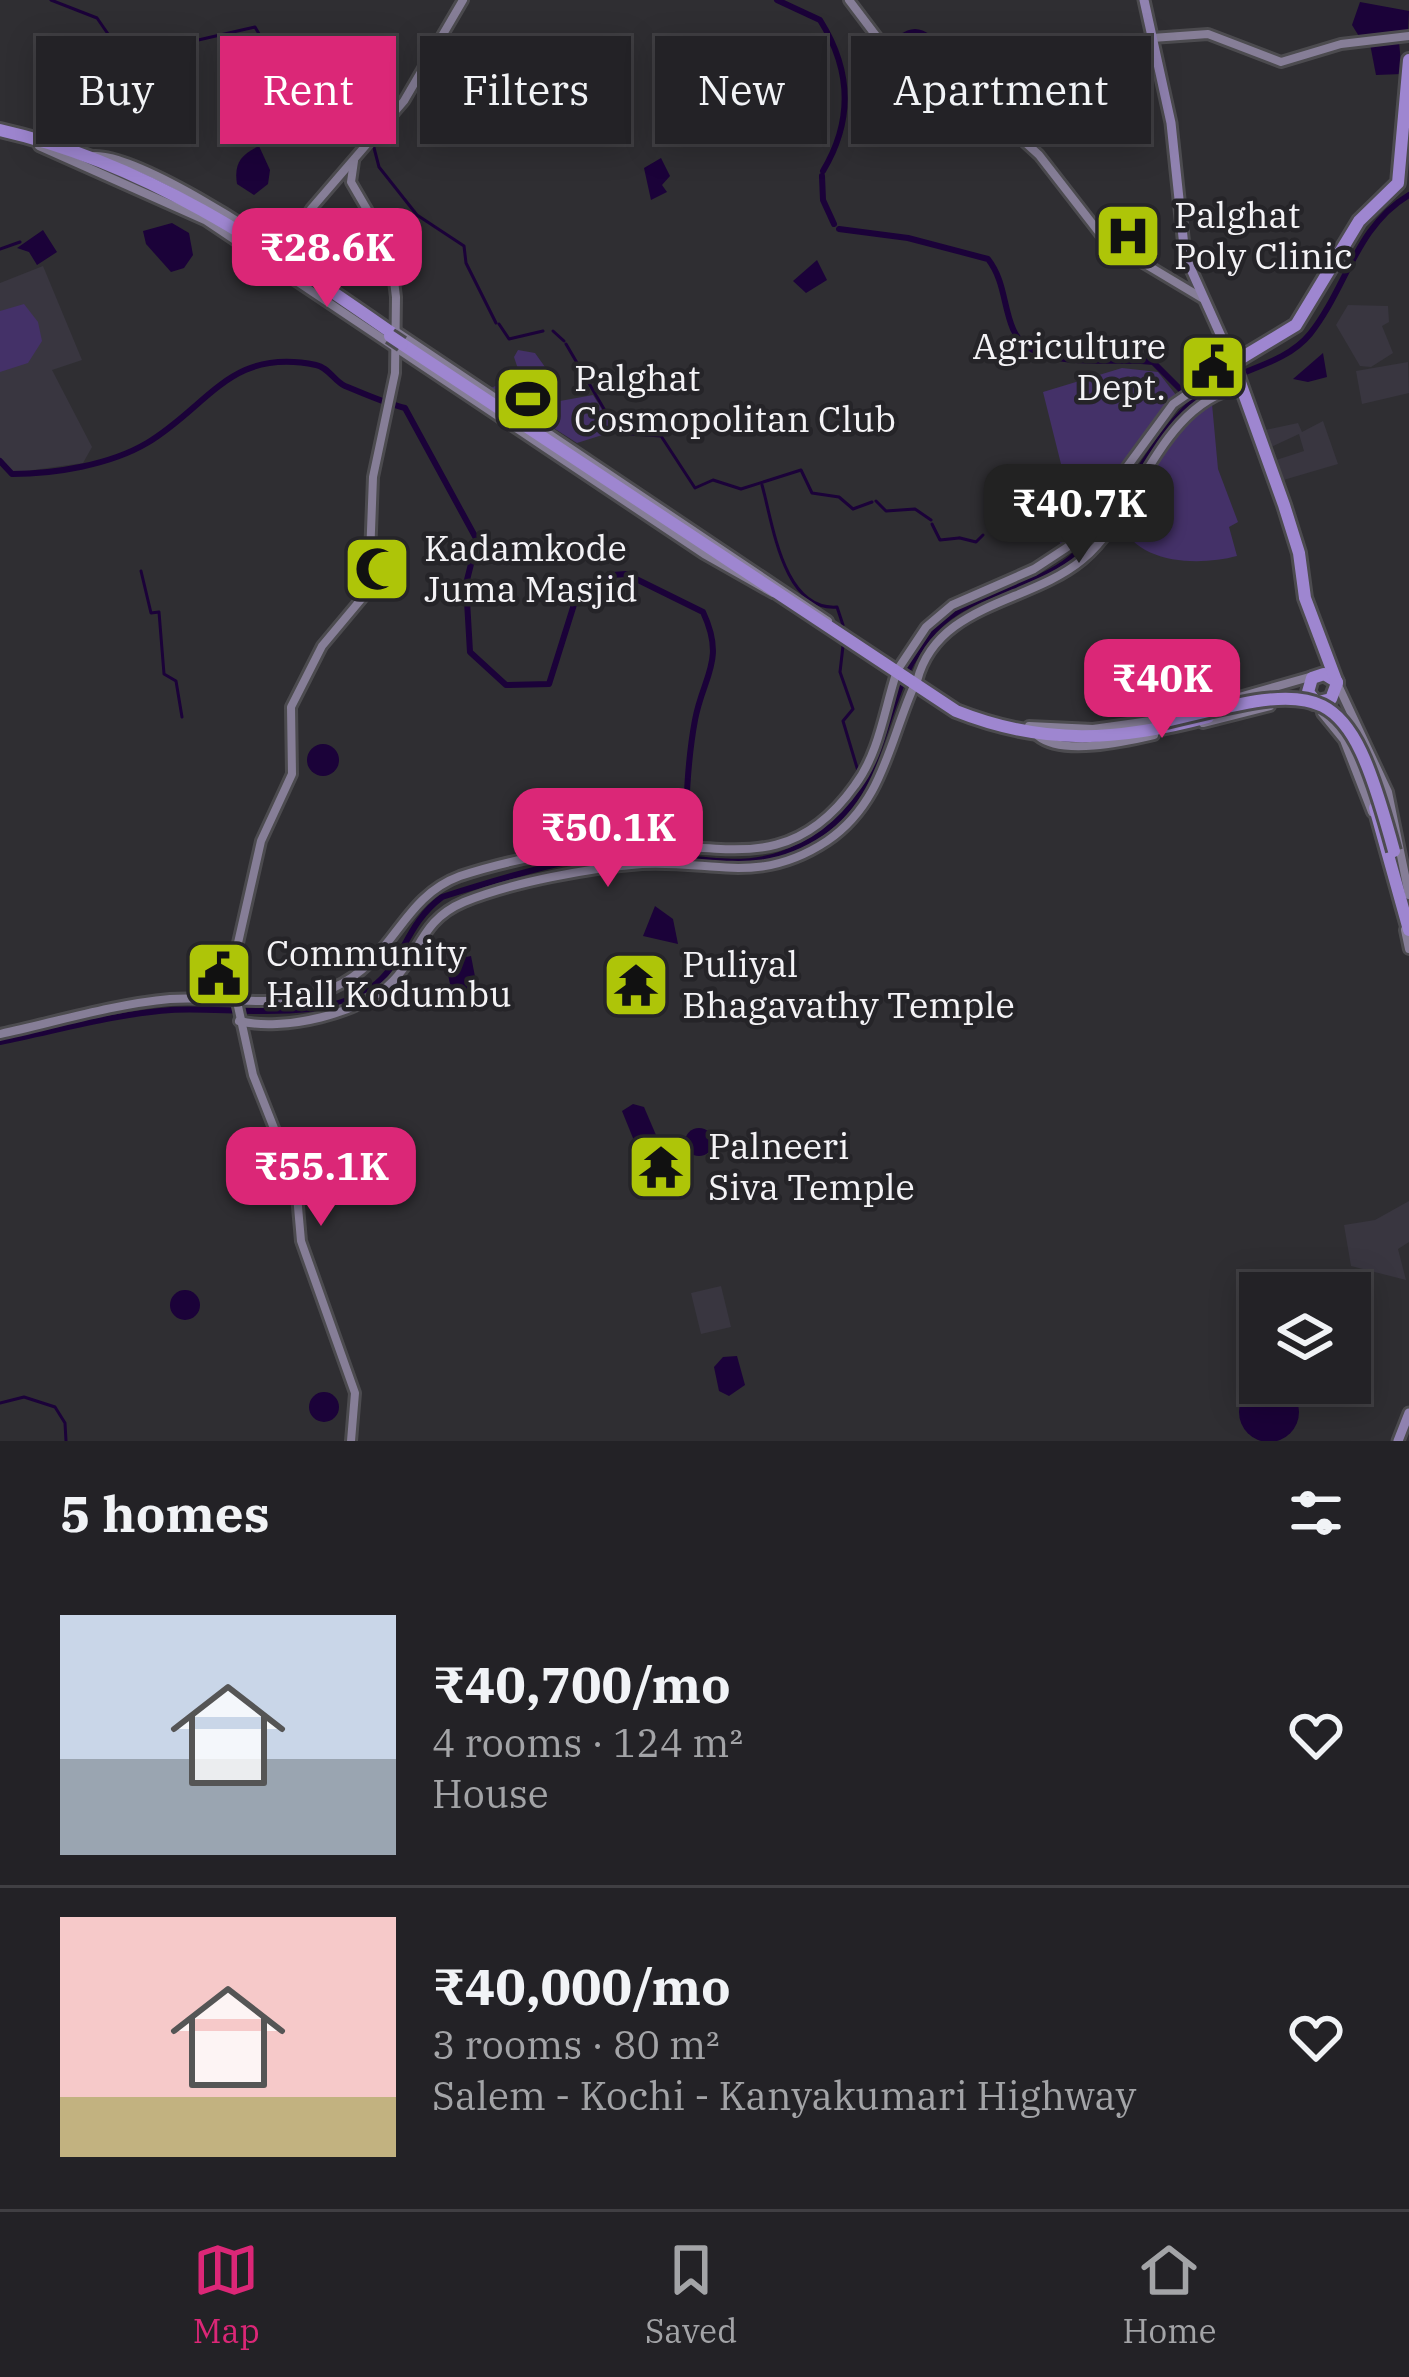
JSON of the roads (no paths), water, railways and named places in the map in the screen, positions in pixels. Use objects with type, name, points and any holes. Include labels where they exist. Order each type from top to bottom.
[{"type":"highway","points":[[1285,338],[1359,221],[1398,183],[1409,60]]},
{"type":"highway","points":[[1409,119],[1406,184],[1365,220],[1307,316],[1237,374],[1296,544],[1323,663],[1308,692],[1316,707],[1344,732],[1360,762],[1409,930]]},
{"type":"highway","points":[[0,133],[137,179],[199,212],[897,671]]},
{"type":"highway","points":[[0,133],[85,152],[202,208],[956,711],[1038,736],[1124,736],[1258,702],[1316,707],[1331,699],[1337,683],[1315,630]]},
{"type":"highway","points":[[1316,675],[1337,683]]},
{"type":"highway","points":[[916,683],[992,720],[1075,734],[1128,730],[1263,696],[1316,703],[1349,727],[1363,748],[1387,847],[1409,911]]},
{"type":"main road","points":[[1146,0],[1174,130],[1179,230],[1202,298],[1237,374]]},
{"type":"main road","points":[[1398,1441],[1409,1413]]},
{"type":"street","points":[[285,252],[298,226],[404,101],[464,0]]},
{"type":"street","points":[[849,0],[905,74],[1016,134],[1047,165],[1105,240],[1202,298]]},
{"type":"street","points":[[1154,37],[1208,34],[1281,62],[1341,44],[1409,36]]},
{"type":"street","points":[[85,152],[169,183],[285,252],[397,339]]},
{"type":"street","points":[[351,1441],[356,1393],[301,1241],[296,1184],[253,1075],[238,1021],[233,956],[268,820],[292,774],[292,707],[322,646],[364,592],[373,477],[397,339],[394,260],[351,182],[354,161]]},
{"type":"street","points":[[0,1034],[171,999],[291,1001],[368,969],[416,904],[458,877],[604,848],[756,850],[796,835],[837,807],[874,750],[897,671],[926,627],[952,605],[1036,568],[1082,534],[1186,394],[1237,374]]},
{"type":"street","points":[[238,1021],[273,1024],[345,1007],[386,987],[424,931],[449,910],[515,887],[606,865],[756,870],[824,843],[845,826],[874,789],[927,656],[947,632],[1082,560],[1113,526],[1179,425],[1237,374]]},
{"type":"street","points":[[992,720],[1051,728],[1127,726],[1316,675]]},
{"type":"street","points":[[1337,683],[1388,792],[1409,895]]},
{"type":"street","points":[[1316,707],[1350,752],[1387,847],[1409,949]]},
{"type":"street","points":[[604,848],[606,865]]},
{"type":"waterway","points":[[51,0],[97,18],[124,57],[255,27],[260,36]]},
{"type":"waterway","points":[[777,0],[820,20],[838,58],[844,115],[823,171]]},
{"type":"waterway","points":[[373,144],[379,167],[417,215],[464,246],[466,263],[496,323]]},
{"type":"waterway","points":[[822,176],[823,200],[834,224]]},
{"type":"waterway","points":[[0,1042],[150,1012],[278,1011],[332,1005],[377,983],[420,919],[442,897],[535,869],[609,854],[744,861],[782,854],[820,835],[846,811],[865,783],[899,690],[935,630],[966,607],[1038,578],[1071,558],[1106,520],[1164,433],[1200,395],[1286,354],[1310,334],[1376,223],[1409,195]]},
{"type":"waterway","points":[[839,229],[908,238],[988,259],[998,276],[1013,329],[1023,343],[1056,358],[1153,362],[1186,395]]},
{"type":"waterway","points":[[0,249],[20,242]]},
{"type":"waterway","points":[[499,324],[509,339],[543,331]]},
{"type":"waterway","points":[[553,331],[564,341]]},
{"type":"waterway","points":[[566,344],[618,433],[661,436],[695,488],[713,480],[741,489],[801,470],[812,493],[839,497],[853,509],[872,502]]},
{"type":"waterway","points":[[0,461],[12,474],[28,474],[116,457],[169,428],[222,383],[262,364],[316,365],[345,386],[405,408],[477,540],[466,584],[470,652],[506,685],[549,684],[577,595],[612,575],[626,574],[703,612],[713,656],[692,736],[685,851]]},
{"type":"waterway","points":[[762,485],[776,542],[792,580],[819,605],[837,607],[843,625]]},
{"type":"waterway","points":[[876,501],[886,511],[915,509],[931,520]]},
{"type":"waterway","points":[[932,524],[940,540],[959,538]]},
{"type":"waterway","points":[[960,538],[976,542],[983,535]]},
{"type":"waterway","points":[[141,571],[151,613],[159,612],[164,674],[176,681],[182,717]]},
{"type":"waterway","points":[[843,646],[840,672],[853,709],[843,721],[858,771]]},
{"type":"waterway","points":[[0,1403],[24,1397],[55,1407],[65,1423],[66,1441]]},
{"type":"place","name":"Palghat Poly Clinic","points":[[1128,236]]},
{"type":"place","name":"Agriculture Dept.","points":[[1213,367]]},
{"type":"place","name":"Palghat Cosmopolitan Club","points":[[528,399]]},
{"type":"place","name":"Kadamkode Juma Masjid","points":[[377,569]]},
{"type":"place","name":"Community Hall Kodumbu","points":[[219,974]]},
{"type":"place","name":"Puliyal Bhagavathy Temple","points":[[636,985]]},
{"type":"place","name":"Palneeri Siva Temple","points":[[661,1167]]}]
